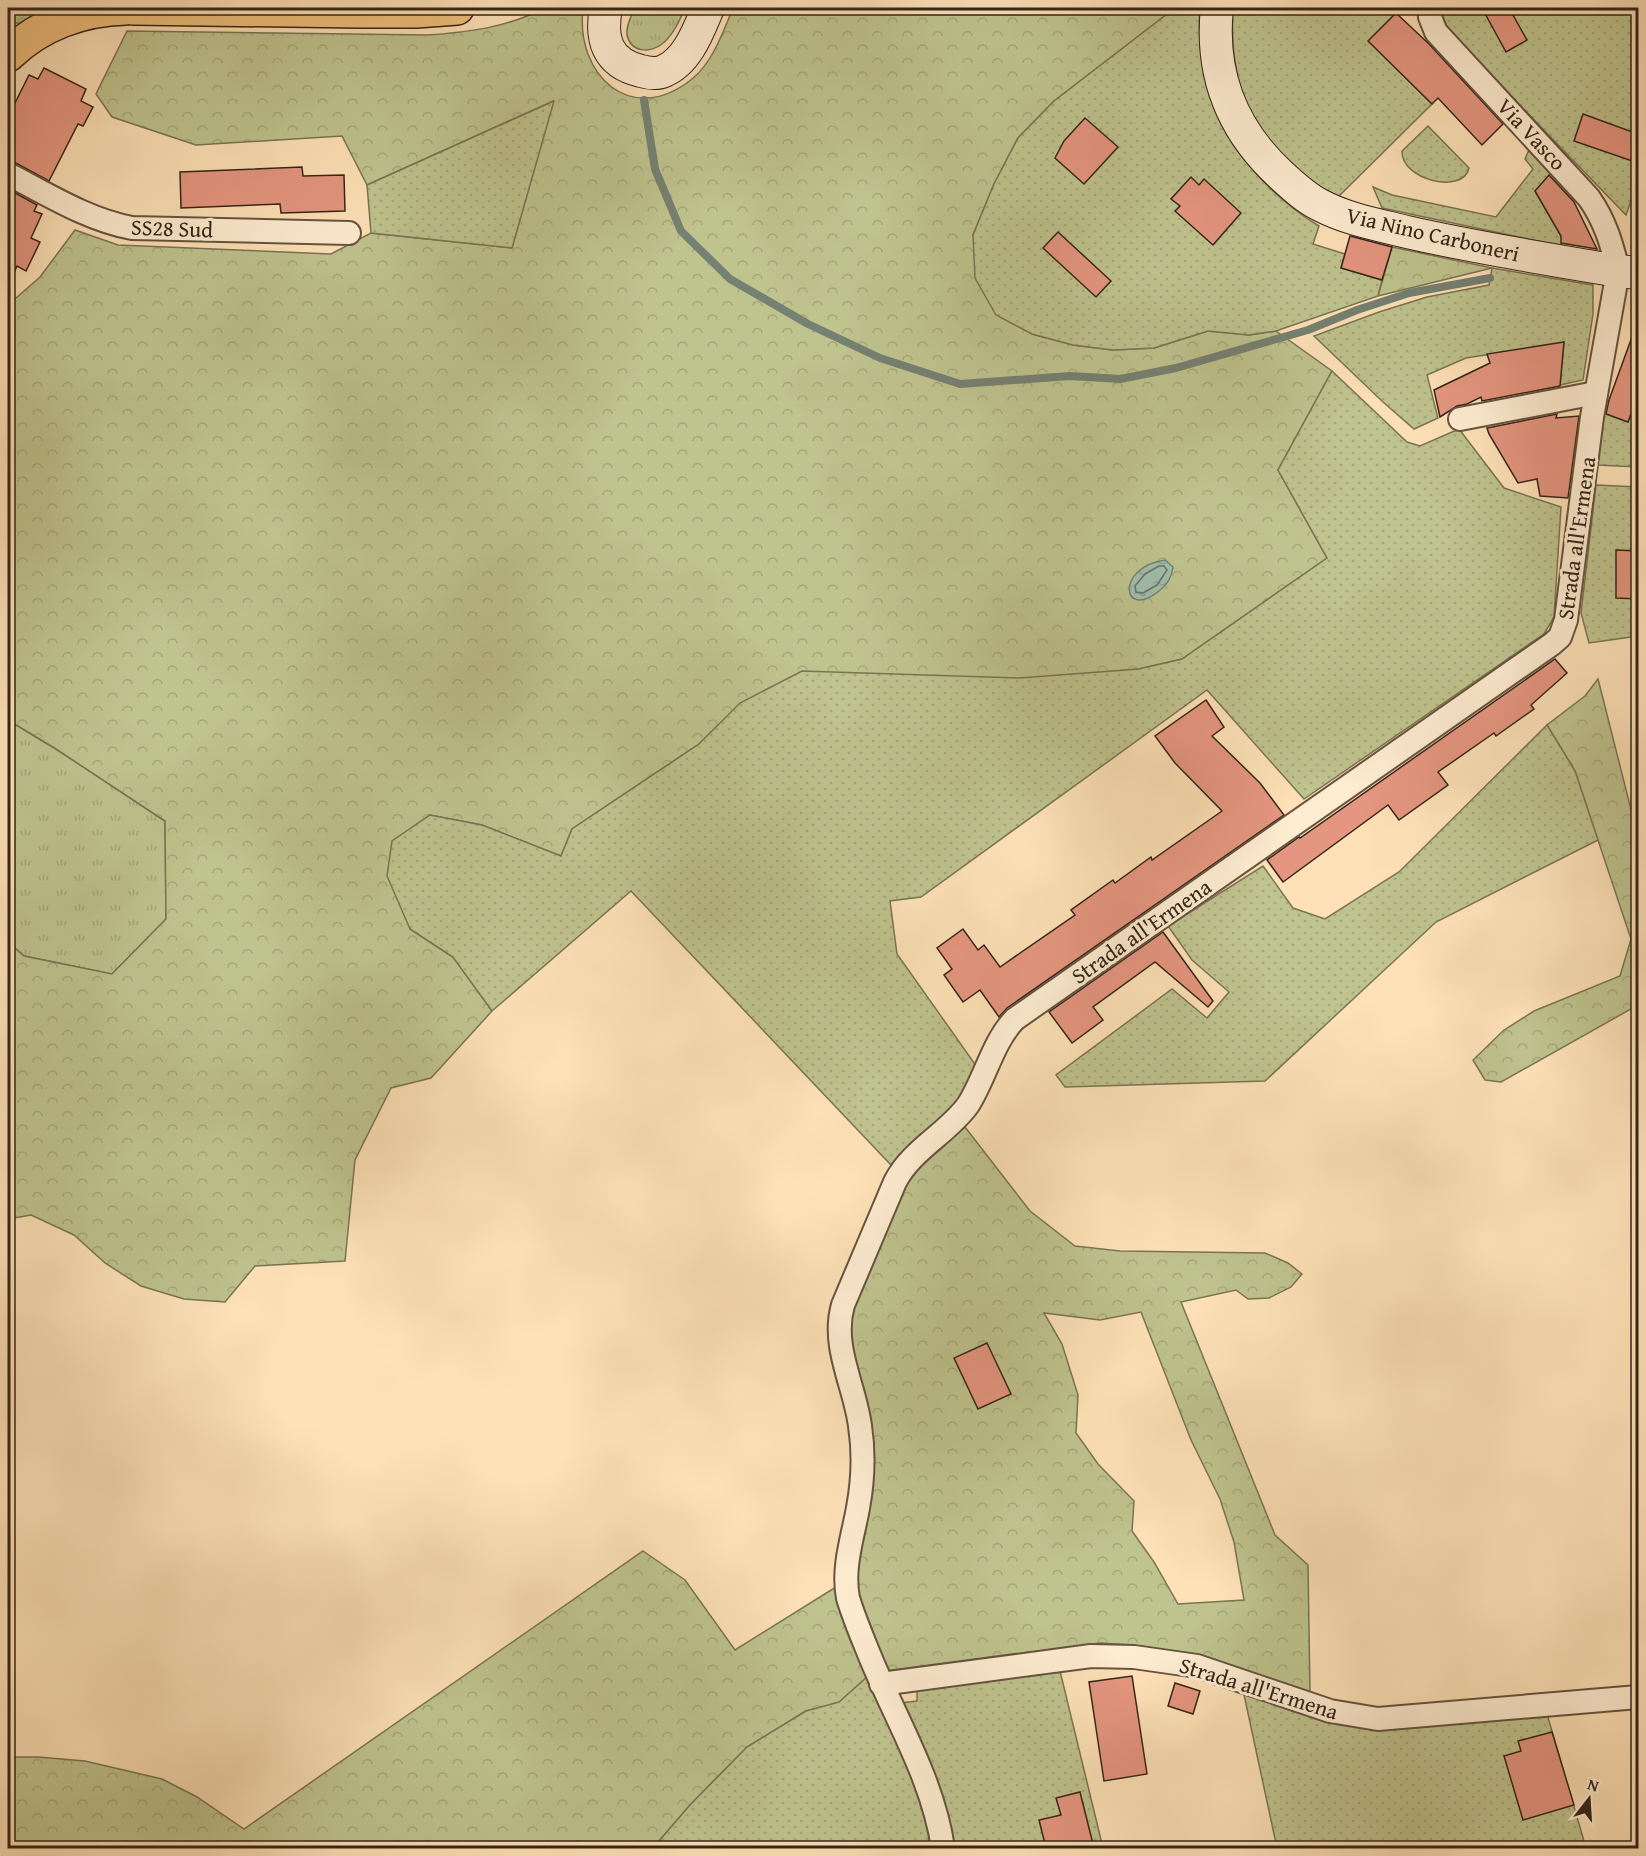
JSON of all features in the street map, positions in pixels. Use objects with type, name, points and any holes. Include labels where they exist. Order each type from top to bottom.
[{"type":"main road","points":[[8,55],[32,35],[79,13],[103,8],[126,8]]},
{"type":"main road","points":[[134,8],[360,11],[457,8]]},
{"type":"main road","points":[[606,8],[603,26],[606,44],[616,59],[632,69],[648,73],[664,71],[685,53],[708,8]]},
{"type":"main road","name":"Via Nino Carboneri","points":[[1217,8],[1215,31],[1218,64],[1234,116],[1261,155],[1311,200],[1334,211],[1437,239],[1628,272]]},
{"type":"street","name":"Via Vasco","points":[[1429,8],[1436,32],[1589,198],[1605,224],[1628,272]]},
{"type":"street","name":"SS28 Sud","points":[[8,174],[114,225],[132,228],[349,233]]},
{"type":"street","name":"Strada all'Ermena","points":[[943,1848],[931,1794],[881,1684],[855,1619],[848,1594],[848,1567],[861,1492],[861,1440],[860,1424],[840,1346],[839,1325],[843,1305],[900,1172],[914,1155],[947,1128],[967,1106],[1005,1031],[1015,1019],[1560,637],[1568,611],[1596,393],[1628,272]]},
{"type":"street","points":[[1460,419],[1596,393]]},
{"type":"street","name":"Strada all'Ermena","points":[[881,1684],[1070,1658],[1119,1656],[1152,1658],[1197,1666],[1330,1711],[1377,1719],[1638,1697]]},
{"type":"green space","points":[[8,8],[48,8],[18,24],[8,18]]},
{"type":"green space","points":[[545,8],[583,8],[583,32],[588,54],[598,73],[612,87],[629,96],[648,98],[669,93],[699,72],[717,46],[733,8],[1175,8],[1054,101],[1018,138],[994,184],[973,235],[1032,334],[1073,345],[1113,350],[1154,348],[1208,331],[1249,335],[1276,331],[1332,371],[1278,470],[1327,558],[1182,659],[1139,669],[741,703],[699,744],[572,829],[561,856],[482,825],[430,815],[393,841],[410,929],[453,957],[492,1011],[431,1078],[391,1088],[355,1160],[345,1261],[255,1266],[225,1302],[184,1299],[141,1286],[105,1263],[74,1235],[31,1215],[8,1219],[8,942],[24,956],[112,974],[166,919],[165,821],[8,720],[8,305],[40,277],[75,230],[118,245],[331,254],[371,233],[512,248],[553,101],[367,185],[342,136],[196,145],[112,117],[96,94],[127,31],[427,35],[501,25]]},
{"type":"green space","points":[[635,8],[685,8],[676,28],[666,41],[652,49],[642,50],[632,45],[627,35],[630,18]]},
{"type":"green space","points":[[1175,8],[1200,8],[1200,41],[1205,74],[1214,104],[1228,134],[1246,161],[1267,185],[1319,226],[1313,244],[1345,254],[1341,268],[1382,280],[1378,296],[1276,331],[1249,335],[1208,331],[1154,348],[1113,350],[1073,345],[1032,334],[996,315],[975,278],[973,235],[994,184],[1018,138],[1054,101]]},
{"type":"green space","points":[[1233,8],[1377,8],[1396,13],[1369,41],[1432,104],[1337,198],[1302,175],[1283,157],[1255,120],[1245,101],[1234,58]]},
{"type":"green space","points":[[1438,8],[1638,8],[1638,181],[1626,215],[1448,31],[1442,23]]},
{"type":"green space","points":[[554,101],[512,248],[371,233],[367,185]]},
{"type":"green space","points":[[1428,126],[1469,168],[1464,176],[1456,181],[1445,182],[1421,176],[1411,170],[1404,161],[1402,151]]},
{"type":"green space","points":[[1529,150],[1551,173],[1535,191],[1561,236],[1562,246],[1382,208],[1373,187],[1392,195],[1496,217],[1533,169],[1525,159]]},
{"type":"green space","points":[[1392,247],[1492,268],[1378,296]]},
{"type":"green space","points":[[1492,268],[1593,285],[1593,314],[1583,380],[1560,385],[1564,343],[1466,358],[1427,375],[1438,418],[1414,429],[1314,336],[1427,297],[1489,285]]},
{"type":"green space","points":[[1332,371],[1407,442],[1420,446],[1459,429],[1504,488],[1561,507],[1554,617],[1544,634],[1304,799],[1207,690],[921,897],[890,901],[897,954],[977,1067],[962,1095],[950,1111],[904,1150],[891,1165],[631,891],[492,1011],[453,957],[410,929],[387,876],[392,841],[430,815],[482,825],[561,856],[572,829],[699,744],[740,703],[802,671],[1019,678],[1139,669],[1182,659],[1327,558],[1278,470]]},
{"type":"green space","points":[[1638,395],[1638,467],[1597,465],[1604,413],[1628,422]]},
{"type":"green space","points":[[1596,485],[1638,487],[1638,636],[1589,643],[1581,613]]},
{"type":"green space","points":[[1598,679],[1638,837],[1638,1005],[1501,1082],[1485,1080],[1473,1060],[1504,1030],[1534,1011],[1620,976],[1631,939],[1575,771],[1547,725],[1585,696]]},
{"type":"green space","points":[[8,720],[165,821],[166,919],[112,974],[24,956],[8,942]]},
{"type":"green space","points":[[1547,725],[1575,771],[1598,840],[1436,922],[1265,1081],[1065,1087],[1056,1075],[1172,989],[1207,1018],[1229,992],[1192,960],[1168,926],[1263,866],[1293,908],[1325,919],[1399,872]]},
{"type":"green space","points":[[965,1127],[1030,1211],[1075,1246],[1120,1251],[1265,1253],[1288,1263],[1302,1274],[1291,1287],[1269,1298],[1248,1299],[1236,1290],[1181,1302],[1275,1535],[1308,1565],[1310,1693],[1201,1655],[1100,1643],[887,1671],[858,1600],[856,1587],[850,1326],[853,1310],[905,1184],[914,1170]],"holes":[[[1141,1312],[1191,1440],[1220,1499],[1234,1542],[1244,1600],[1178,1604],[1154,1562],[1132,1531],[1134,1501],[1098,1464],[1076,1433],[1078,1395],[1062,1344],[1044,1313],[1100,1320]]]},
{"type":"green space","points":[[643,1551],[685,1580],[735,1650],[836,1587],[867,1677],[839,1703],[806,1711],[747,1747],[690,1805],[653,1848],[8,1848],[8,1757],[85,1761],[162,1779],[197,1797],[244,1829]]},
{"type":"green space","points":[[1060,1671],[1103,1848],[952,1848],[900,1703],[917,1701],[917,1689]]},
{"type":"green space","points":[[867,1677],[919,1788],[934,1848],[653,1848],[690,1805],[747,1747],[806,1711],[839,1702]]},
{"type":"green space","points":[[1243,1690],[1326,1720],[1374,1729],[1547,1714],[1586,1848],[1277,1848]]},
{"type":"water","points":[[1165,560],[1173,567],[1164,586],[1147,599],[1137,600],[1131,596],[1129,589],[1131,581],[1138,572],[1149,565]]},
{"type":"building","points":[[1482,8],[1509,8],[1527,40],[1506,52]]},
{"type":"building","points":[[1396,13],[1429,44],[1503,124],[1482,145],[1438,98],[1432,104],[1368,41]]},
{"type":"building","points":[[44,68],[86,89],[81,101],[93,107],[83,126],[78,124],[49,181],[8,161],[8,117],[29,75],[38,79]]},
{"type":"building","points":[[1583,114],[1638,134],[1638,163],[1574,141]]},
{"type":"building","points":[[1085,118],[1118,147],[1084,184],[1055,158],[1064,141]]},
{"type":"building","points":[[302,167],[303,176],[344,175],[345,211],[281,213],[280,204],[181,208],[180,172]]},
{"type":"building","points":[[1549,175],[1574,202],[1597,249],[1561,243],[1561,236],[1535,191]]},
{"type":"building","points":[[1191,177],[1199,185],[1204,179],[1241,213],[1213,245],[1175,211],[1180,206],[1171,199]]},
{"type":"building","points":[[8,189],[37,205],[34,211],[42,214],[31,238],[40,242],[26,271],[17,266],[8,287]]},
{"type":"building","points":[[1058,232],[1111,281],[1096,297],[1043,248]]},
{"type":"building","points":[[1350,236],[1392,247],[1382,280],[1341,268]]},
{"type":"building","points":[[1636,326],[1638,326],[1638,394],[1628,422],[1606,414]]},
{"type":"building","points":[[1564,342],[1560,386],[1482,401],[1481,397],[1457,406],[1440,417],[1434,390],[1490,363],[1487,354]]},
{"type":"building","points":[[1557,414],[1556,418],[1579,416],[1568,498],[1540,496],[1537,479],[1518,483],[1487,428]]},
{"type":"building","points":[[1616,550],[1638,551],[1638,599],[1616,598]]},
{"type":"building","points":[[1555,659],[1567,673],[1531,705],[1534,709],[1496,736],[1494,733],[1438,772],[1448,785],[1399,820],[1388,805],[1283,882],[1267,860]]},
{"type":"building","points":[[1206,700],[1224,727],[1212,736],[1260,783],[1284,815],[1007,1008],[999,1017],[980,990],[963,1002],[944,975],[952,969],[937,948],[963,929],[978,950],[984,945],[1000,967],[1075,915],[1071,910],[1113,880],[1115,883],[1151,857],[1152,860],[1222,811],[1175,763],[1155,736]]},
{"type":"building","points":[[1163,932],[1213,1001],[1208,1007],[1155,962],[1093,1007],[1103,1020],[1072,1043],[1049,1012]]},
{"type":"building","points":[[987,1343],[1011,1394],[978,1409],[954,1358]]},
{"type":"building","points":[[1132,1676],[1147,1774],[1104,1781],[1089,1682]]},
{"type":"building","points":[[1175,1683],[1200,1691],[1193,1714],[1168,1706]]},
{"type":"building","points":[[1552,1732],[1574,1805],[1523,1820],[1504,1756],[1521,1751],[1518,1741]]},
{"type":"building","points":[[1080,1792],[1094,1848],[1046,1848],[1039,1820],[1061,1815],[1056,1798]]},
{"type":"waterway","points":[[644,100],[655,169],[681,231],[730,279],[808,324],[880,358],[960,384],[1070,376],[1120,379],[1176,368],[1308,330],[1357,310],[1409,293],[1490,278]]}]
